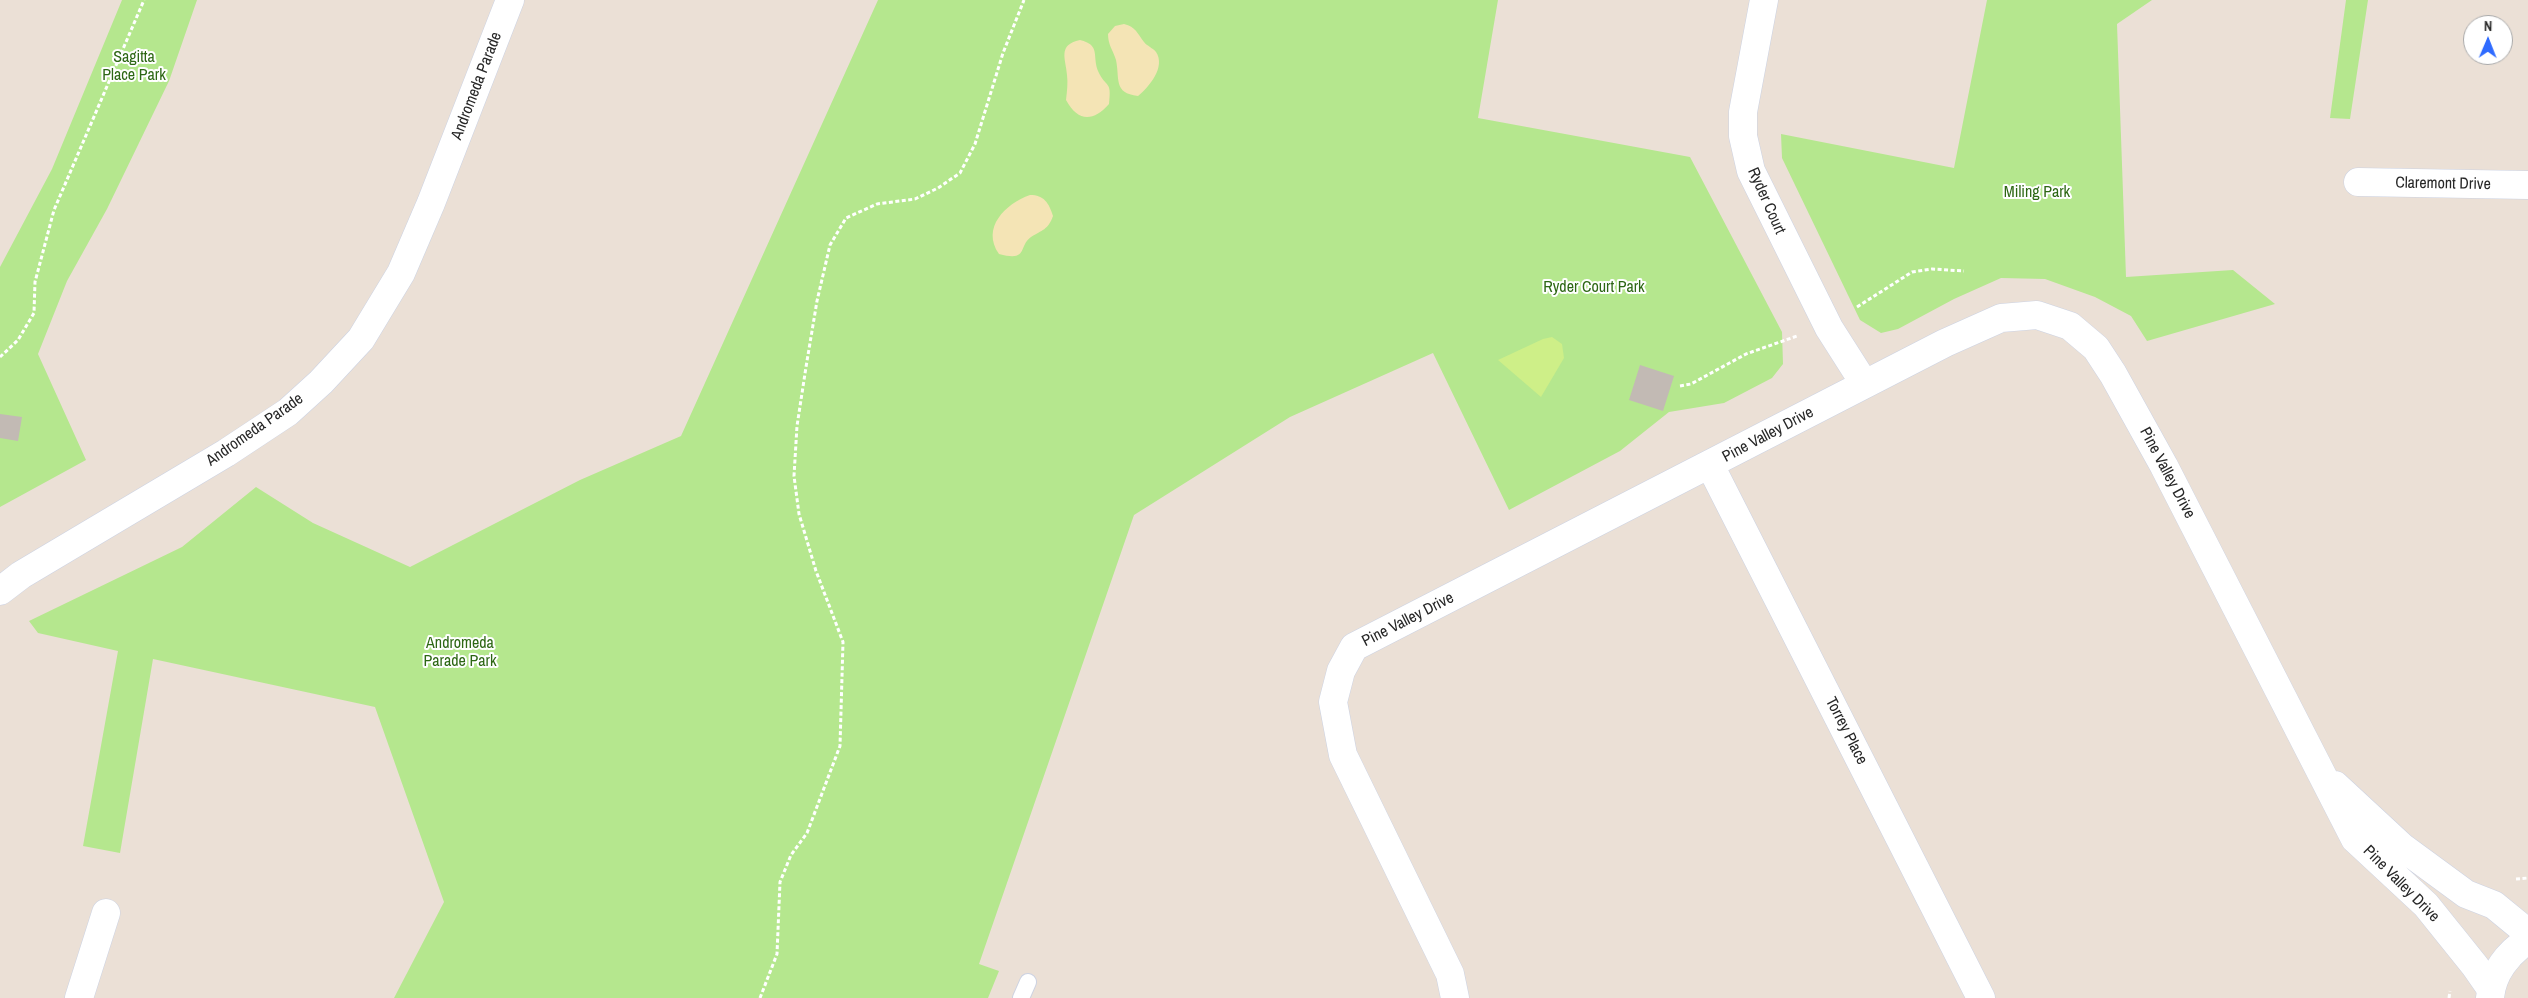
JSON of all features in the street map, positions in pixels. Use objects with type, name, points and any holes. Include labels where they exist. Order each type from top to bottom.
[{"type":"street","name":"Andromeda Parade","points":[[0,591],[21,575],[226,452],[288,412],[321,382],[361,339],[401,273],[431,203],[510,0]]},
{"type":"street","name":"Ryder Court","points":[[1764,0],[1743,112],[1743,136],[1751,171],[1829,328],[1864,383]]},
{"type":"street","name":"Claremont Drive","points":[[2358,182],[2528,185]]},
{"type":"street","name":"Pine Valley Drive","points":[[1455,998],[1450,974],[1343,755],[1333,702],[1340,671],[1354,648],[1710,465],[1864,383],[2000,318],[2037,315],[2070,326],[2096,348],[2113,374],[2164,466],[2355,839],[2426,905],[2475,966],[2490,994]]},
{"type":"street","name":"Torrey Place","points":[[1710,465],[1981,998]]},
{"type":"street","name":"Pine Valley Drive","points":[[2322,772],[2402,847],[2466,894],[2494,905],[2528,933]]},
{"type":"street","points":[[79,998],[106,913]]},
{"type":"street","points":[[2490,994],[2499,968],[2513,950],[2528,940]]},
{"type":"lane","points":[[1021,998],[1028,982]]},
{"type":"path","points":[[0,356],[18,340],[34,313],[35,282],[54,210],[144,0]]},
{"type":"path","points":[[760,998],[777,954],[780,882],[791,855],[807,833],[840,746],[843,642],[816,571],[799,514],[794,476],[806,367],[817,301],[830,245],[846,218],[877,204],[915,198],[938,188],[960,173],[975,144],[1003,53],[1024,0]]},
{"type":"path","points":[[1853,309],[1912,272],[1932,269],[1964,272]]},
{"type":"path","points":[[1680,386],[1691,384],[1746,354],[1789,340],[1806,332]]},
{"type":"green space","name":"Sagitta Place Park","points":[[122,0],[197,0],[169,81],[107,209],[67,281],[38,354],[86,460],[0,507],[0,267],[52,169]]},
{"type":"green space","points":[[878,0],[1498,0],[1478,118],[1690,157],[1782,332],[1783,364],[1772,378],[1724,403],[1669,412],[1620,451],[1509,510],[1433,353],[1290,417],[1134,515],[979,964],[999,971],[988,998],[394,998],[444,902],[375,707],[153,659],[120,853],[83,846],[118,651],[38,633],[29,621],[182,547],[256,487],[313,523],[410,567],[580,480],[681,436]]},
{"type":"green space","name":"Miling Park","points":[[1987,0],[2152,0],[2117,24],[2126,277],[2233,270],[2275,304],[2147,341],[2131,316],[2095,297],[2045,279],[2001,278],[1954,299],[1898,329],[1881,333],[1860,320],[1782,158],[1781,134],[1954,168]]},
{"type":"green space","points":[[2346,0],[2368,0],[2350,119],[2330,118]]},
{"type":"green space","points":[[1552,337],[1562,344],[1564,358],[1541,397],[1498,360],[1543,339]]},
{"type":"sand","points":[[1124,24],[1134,29],[1145,43],[1156,52],[1159,58],[1158,70],[1155,76],[1138,96],[1125,92],[1121,88],[1116,60],[1109,41],[1108,34],[1115,26]]},
{"type":"sand","points":[[1080,40],[1087,42],[1093,48],[1096,66],[1110,91],[1109,104],[1097,114],[1086,117],[1076,112],[1066,100],[1067,81],[1064,53],[1068,45]]},
{"type":"sand","points":[[1030,195],[1039,196],[1050,207],[1053,216],[1051,221],[1044,229],[1027,241],[1019,255],[1008,256],[999,254],[994,244],[993,235],[994,226],[998,218],[1012,204]]},
{"type":"building","points":[[1640,365],[1674,376],[1663,411],[1629,400]]},
{"type":"building","points":[[0,414],[22,417],[18,441],[0,438]]},
{"type":"park label","name":"Ryder Court Park","points":[[1594,288]]},
{"type":"park label","name":"Andromeda Parade Park","points":[[460,653]]}]
